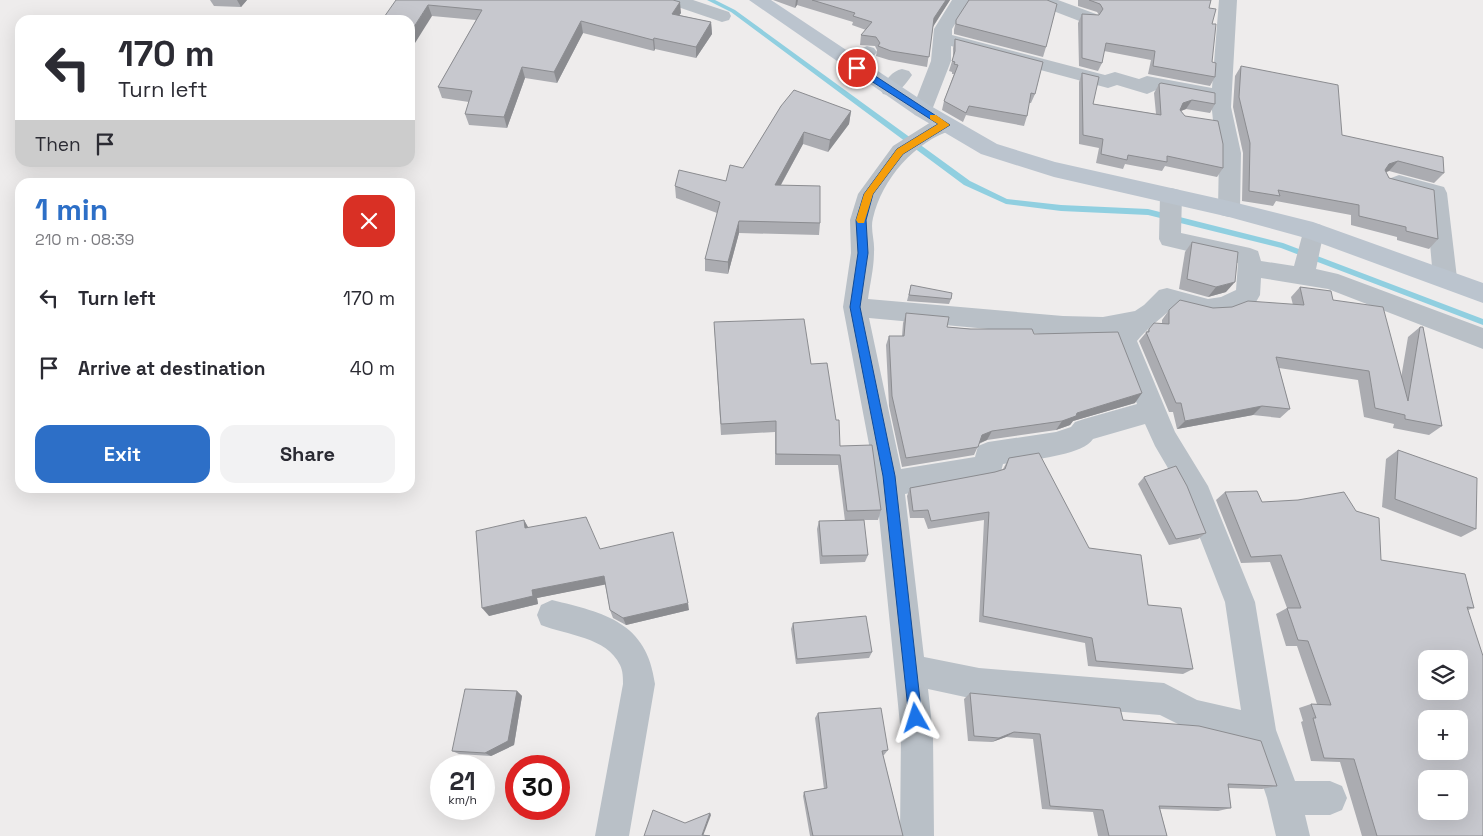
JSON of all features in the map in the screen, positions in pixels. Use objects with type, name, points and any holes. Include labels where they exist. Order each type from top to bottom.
[{"type":"main road","points":[[758,0],[858,57],[896,82],[922,110],[942,126],[989,148],[1171,210],[1228,209],[1445,278],[1483,293]]},
{"type":"street","points":[[675,0],[707,4],[722,16]]},
{"type":"street","points":[[922,110],[941,61],[943,29],[961,0]]},
{"type":"street","points":[[1041,0],[1089,18]]},
{"type":"street","points":[[1228,0],[1222,96],[1214,122],[1230,153],[1228,209]]},
{"type":"street","points":[[942,38],[1108,82],[1115,78],[1147,88],[1147,82],[1160,83],[1222,96]]},
{"type":"street","points":[[917,836],[917,734],[890,483],[855,307],[863,253],[861,220],[869,194],[900,151],[942,126]]},
{"type":"street","points":[[1389,181],[1436,194],[1445,278]]},
{"type":"street","points":[[855,307],[1062,326],[1102,327],[1140,319],[1153,312],[1167,297],[1194,317],[1208,310],[1229,305],[1248,295],[1250,258],[1170,239],[1171,210]]},
{"type":"street","points":[[1304,271],[1312,235]]},
{"type":"street","points":[[1250,268],[1304,271],[1419,312],[1483,339]]},
{"type":"street","points":[[1140,319],[1124,339],[1164,438],[1194,486],[1240,602],[1260,730],[1284,798],[1293,836]]},
{"type":"street","points":[[890,483],[931,478],[990,466],[988,454],[1056,444],[1080,436],[1084,430],[1153,411]]},
{"type":"street","points":[[552,615],[617,637],[635,660],[639,684],[612,836]]},
{"type":"street","points":[[911,670],[980,684],[1164,699],[1192,715],[1260,730]]},
{"type":"street","points":[[1284,798],[1330,798]]},
{"type":"building","points":[[396,0],[673,0],[680,2],[672,14],[711,22],[696,47],[654,38],[653,40],[581,21],[554,72],[522,67],[504,117],[465,114],[472,91],[438,87],[482,10],[428,5],[415,25],[415,15],[386,15]]},
{"type":"building","points":[[812,0],[946,0],[934,18],[929,57],[891,51],[878,46],[880,43],[876,37],[861,35],[872,22],[853,16],[855,13]]},
{"type":"building","points":[[969,0],[1047,0],[1057,4],[1046,47],[956,24],[956,20]]},
{"type":"building","points":[[1089,0],[1211,0],[1209,8],[1216,9],[1212,24],[1216,24],[1212,62],[1216,63],[1215,77],[1153,66],[1155,51],[1106,43],[1102,63],[1082,58],[1082,14],[1099,15],[1103,9],[1100,4]]},
{"type":"building","points":[[955,39],[1043,62],[1035,94],[1031,93],[1027,116],[969,106],[966,113],[944,101],[958,65],[952,61],[955,51]]},
{"type":"building","points":[[1241,66],[1338,85],[1342,135],[1443,157],[1444,173],[1398,161],[1389,164],[1385,170],[1389,178],[1434,190],[1438,239],[1406,231],[1406,227],[1359,216],[1359,205],[1278,190],[1280,196],[1249,191],[1250,143],[1239,97]]},
{"type":"building","points":[[1082,73],[1099,77],[1093,104],[1161,115],[1159,84],[1161,83],[1215,93],[1215,104],[1192,100],[1183,103],[1180,110],[1185,116],[1218,121],[1223,144],[1223,168],[1167,156],[1167,162],[1128,155],[1127,160],[1101,154],[1103,139],[1083,135]]},
{"type":"building","points":[[794,90],[851,111],[830,140],[804,132],[775,185],[820,186],[820,223],[739,221],[728,262],[705,259],[720,202],[675,186],[679,170],[726,181],[730,165],[743,168],[781,106]]},
{"type":"building","points":[[1192,242],[1238,252],[1235,282],[1216,287],[1187,279]]},
{"type":"building","points":[[911,285],[952,293],[951,299],[909,295]]},
{"type":"building","points":[[1300,287],[1331,291],[1333,300],[1383,307],[1408,401],[1420,327],[1423,327],[1442,426],[1405,419],[1405,415],[1375,408],[1369,371],[1276,357],[1290,409],[1262,406],[1185,421],[1181,403],[1176,403],[1146,332],[1149,332],[1154,323],[1169,324],[1169,310],[1180,300],[1213,308],[1232,307],[1248,301],[1304,305]]},
{"type":"building","points":[[906,313],[949,317],[947,327],[1032,329],[1034,334],[1118,332],[1142,393],[1077,413],[1076,416],[1062,421],[992,431],[982,435],[978,447],[906,458],[892,396],[889,336],[904,336]]},
{"type":"building","points":[[804,319],[811,364],[827,363],[836,420],[839,420],[840,446],[872,445],[881,510],[847,511],[840,455],[776,454],[776,421],[721,424],[714,322]]},
{"type":"building","points":[[1398,450],[1477,478],[1476,529],[1395,499]]},
{"type":"building","points":[[1039,453],[1089,548],[1141,555],[1148,605],[1181,608],[1193,669],[1096,661],[1092,638],[983,616],[989,512],[931,521],[928,510],[913,511],[910,488],[995,472],[1005,469],[1009,458]]},
{"type":"building","points":[[1176,466],[1187,486],[1206,533],[1176,539],[1144,477]]},
{"type":"building","points":[[1257,491],[1262,502],[1298,500],[1344,492],[1356,511],[1379,518],[1381,560],[1465,574],[1474,608],[1467,607],[1483,656],[1483,836],[1377,836],[1354,759],[1324,758],[1313,718],[1316,718],[1311,704],[1331,705],[1308,641],[1298,640],[1287,608],[1301,608],[1281,555],[1251,557],[1225,492]]},
{"type":"building","points":[[586,517],[600,549],[673,532],[688,603],[623,618],[610,610],[604,576],[532,590],[533,596],[482,608],[476,531],[524,520],[525,528]]},
{"type":"building","points":[[864,520],[868,555],[822,556],[819,521]]},
{"type":"building","points":[[866,616],[872,652],[797,659],[793,623]]},
{"type":"building","points":[[465,689],[517,691],[508,741],[485,753],[452,751]]},
{"type":"building","points":[[970,693],[1120,708],[1123,720],[1199,726],[1261,741],[1277,786],[1228,784],[1231,808],[1159,806],[1167,836],[1109,836],[1103,810],[1050,806],[1040,734],[1014,732],[999,738],[974,736]]},
{"type":"building","points":[[881,708],[888,750],[882,751],[903,836],[813,836],[804,792],[827,788],[818,713]]},
{"type":"building","points":[[653,810],[685,823],[710,813],[702,835],[710,836],[644,836]]},
{"type":"waterway","points":[[710,0],[733,11],[967,183],[1006,201],[1061,208],[1148,212],[1283,246],[1483,322]]},
{"type":"slow traffic","points":[[861,220],[869,194],[900,151],[938,127],[946,125],[933,117]]},
{"type":"route","points":[[857,68],[946,125],[938,127],[900,151],[869,194],[861,220],[863,253],[855,307],[889,476],[916,718]]}]
